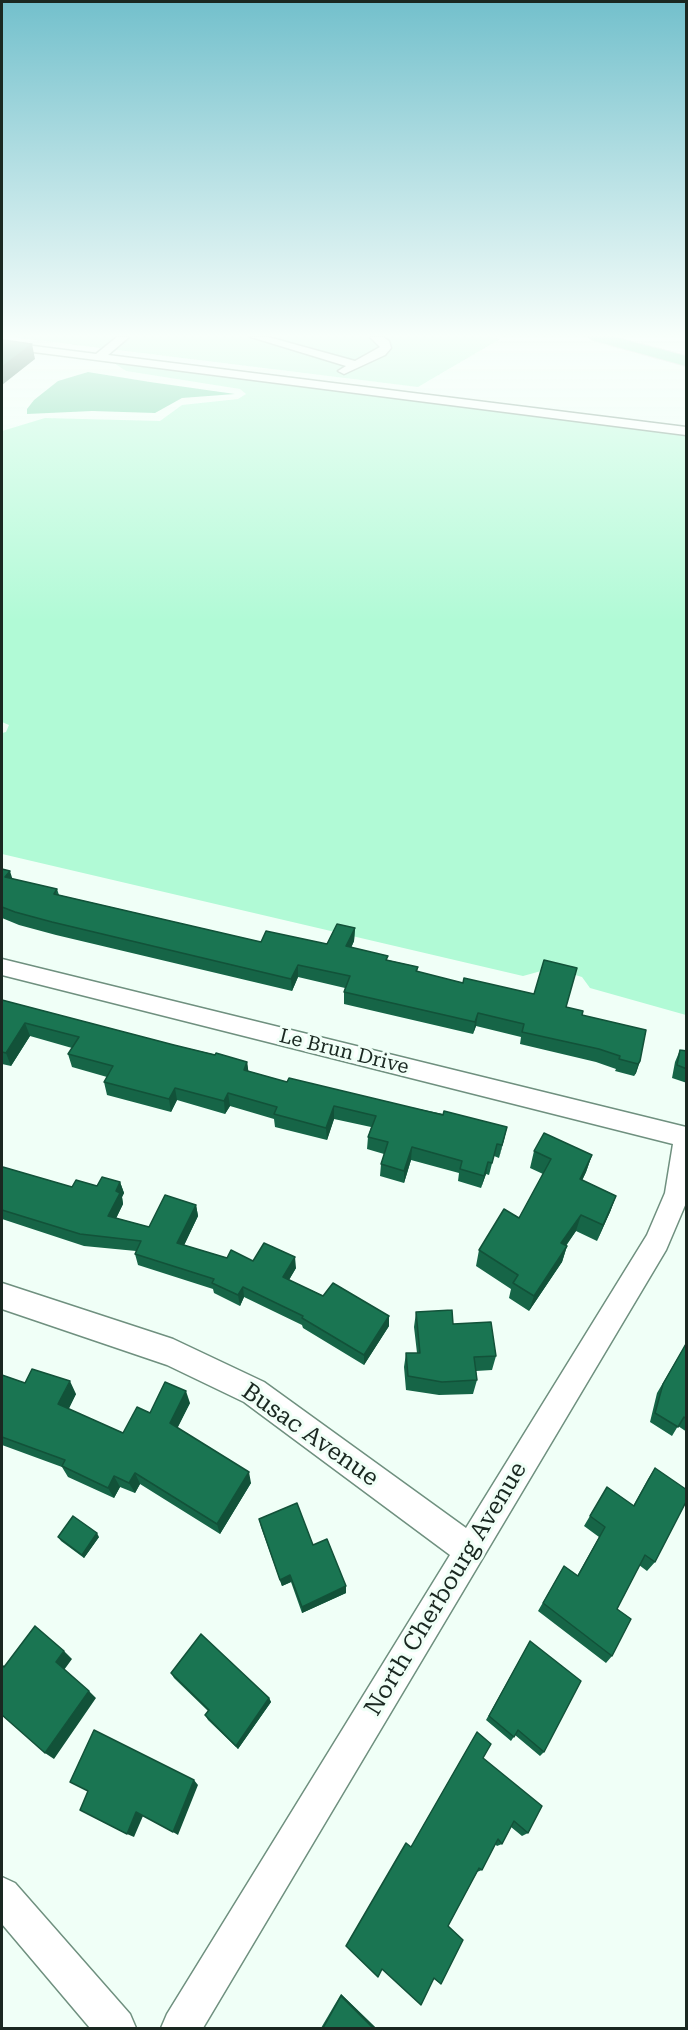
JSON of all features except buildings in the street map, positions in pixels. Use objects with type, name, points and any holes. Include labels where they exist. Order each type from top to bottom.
[{"type":"street","name":"Le Brun Drive","points":[[2,967],[687,1139]]},
{"type":"street","name":"North Cherbourg Avenue","points":[[181,2028],[657,1242],[678,1193],[687,1139]]},
{"type":"street","name":"Busac Avenue","points":[[2,1296],[173,1353],[254,1392],[470,1550]]},
{"type":"street","points":[[2,1896],[116,2028]]},
{"type":"shaded area","points":[[2,432],[653,432],[686,436],[686,1015],[590,988],[582,977],[552,968],[523,976],[2,854],[2,733],[6,732],[9,725],[2,722]]}]
